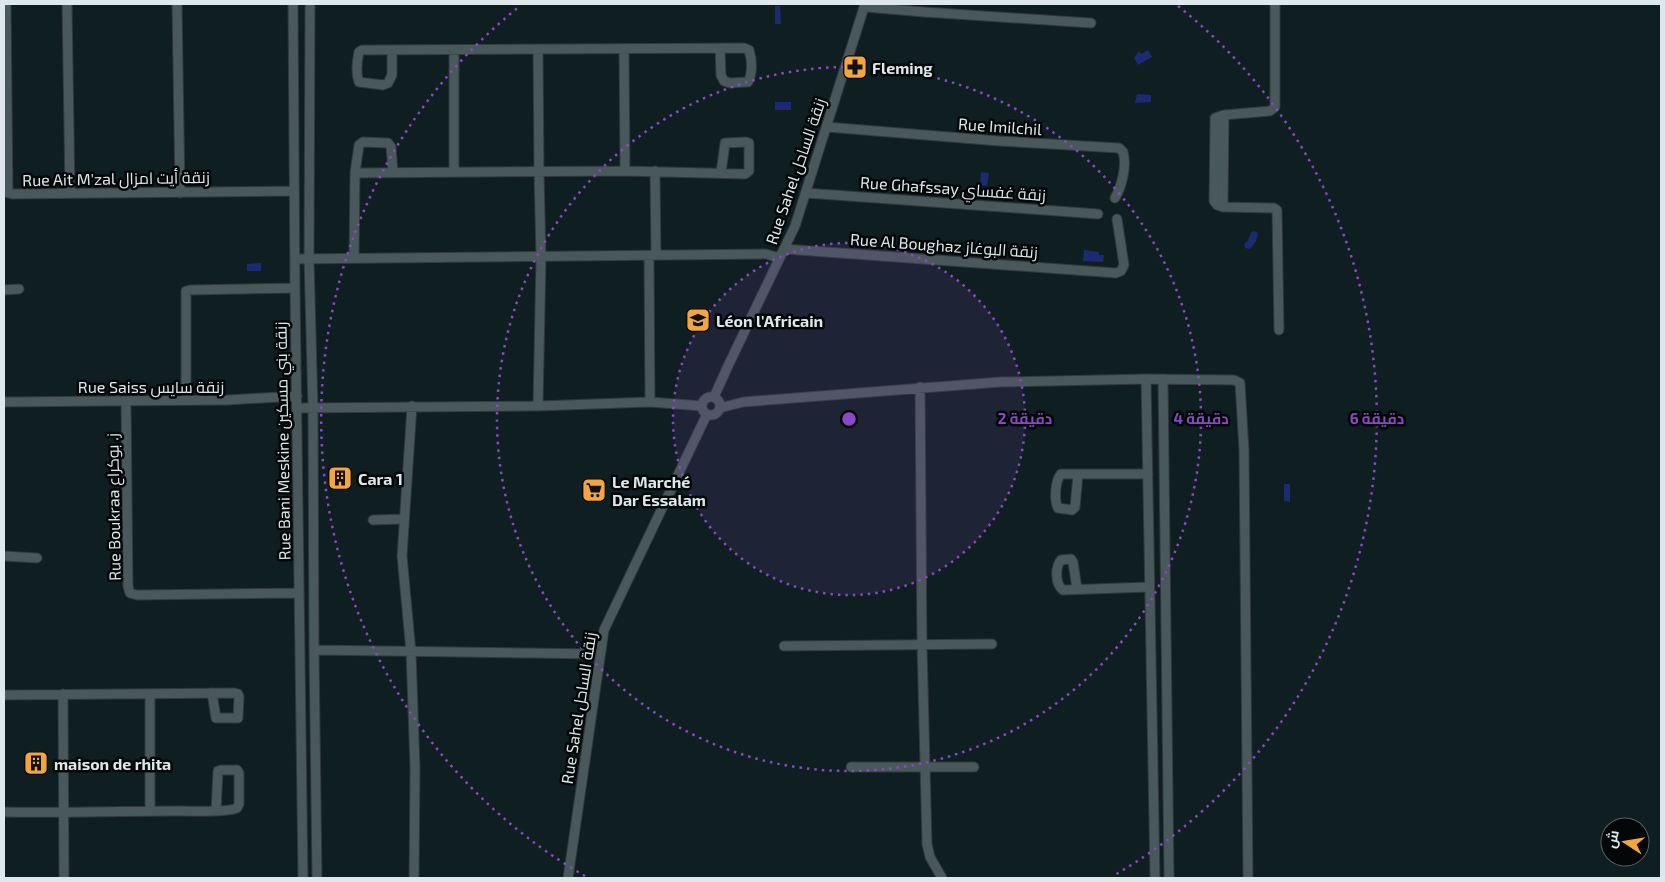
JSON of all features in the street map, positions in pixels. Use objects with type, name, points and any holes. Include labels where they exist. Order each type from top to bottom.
[{"type":"street","name":"Rue Ait M'zal زنقة أيت امزال","points":[[6,4],[7,192],[12,194],[294,191]]},
{"type":"street","points":[[67,4],[70,193]]},
{"type":"street","points":[[177,4],[180,193]]},
{"type":"street","name":"Rue Bani Meskine زنقة بني مسكين","points":[[294,4],[294,191],[303,878]]},
{"type":"street","points":[[1275,4],[1276,105],[1272,111],[1224,114],[1216,116],[1214,119],[1214,202],[1223,207],[1274,208],[1277,210],[1279,330]]},
{"type":"street","points":[[865,5],[924,12],[1091,23]]},
{"type":"street","name":"Rue Sahel زنقة الساحل","points":[[714,398],[785,248],[806,193],[865,5]]},
{"type":"street","points":[[310,8],[309,259],[313,408],[317,878]]},
{"type":"street","points":[[392,51],[392,75],[388,83],[383,85],[359,82],[358,56],[360,51],[744,48],[749,50],[751,74],[748,82],[730,84],[724,81],[720,49]]},
{"type":"street","points":[[538,49],[538,172],[541,257],[538,406]]},
{"type":"street","points":[[454,50],[454,172]]},
{"type":"street","points":[[624,50],[625,171]]},
{"type":"street","name":"Rue Imilchil","points":[[827,127],[999,141],[1119,148],[1123,152],[1124,161],[1120,187],[1115,198]]},
{"type":"street","points":[[354,258],[355,173],[359,145],[363,142],[390,144],[393,172]]},
{"type":"street","points":[[355,173],[655,171],[745,174],[749,172],[749,143],[725,143],[721,173]]},
{"type":"street","points":[[650,402],[655,171]]},
{"type":"street","name":"Rue Ghafssay زنقة غفساي","points":[[806,193],[1098,214]]},
{"type":"street","name":"Rue Al Boughaz زنقة البوغاز","points":[[785,248],[1119,272],[1123,268],[1124,261],[1117,219]]},
{"type":"street","points":[[295,259],[766,254],[780,258]]},
{"type":"street","points":[[186,400],[186,291],[295,288]]},
{"type":"street","points":[[4,290],[19,289]]},
{"type":"street","points":[[702,406],[707,414],[715,415],[720,408],[743,402],[1000,382],[1146,379],[1236,381],[1240,383],[1244,450],[1248,878]]},
{"type":"street","points":[[1146,379],[1155,878]]},
{"type":"street","points":[[1163,380],[1169,878]]},
{"type":"street","points":[[920,387],[922,645],[928,851],[942,878]]},
{"type":"street","name":"Rue Saiss زنقة سايس","points":[[4,402],[227,400],[297,396]]},
{"type":"street","points":[[702,406],[706,399],[714,398],[719,400],[720,408]]},
{"type":"street","name":"Rue Boukraa ز. بوكراع","points":[[126,401],[128,586],[130,593],[137,595],[299,593]]},
{"type":"street","points":[[298,408],[538,406],[650,402],[702,406]]},
{"type":"street","points":[[412,406],[402,556],[411,652],[416,768],[414,878]]},
{"type":"street","name":"Rue Sahel زنقة الساحل","points":[[568,878],[600,654],[608,620],[707,414]]},
{"type":"street","points":[[1078,475],[1148,474]]},
{"type":"street","points":[[373,520],[403,519]]},
{"type":"street","points":[[4,556],[37,558]]},
{"type":"street","points":[[1077,589],[1149,587]]},
{"type":"street","points":[[1150,634],[1165,635]]},
{"type":"street","points":[[784,646],[992,644]]},
{"type":"street","points":[[314,650],[600,654]]},
{"type":"street","points":[[4,695],[212,693]]},
{"type":"street","points":[[63,694],[64,878]]},
{"type":"street","points":[[150,694],[150,811]]},
{"type":"street","points":[[851,767],[974,767]]},
{"type":"street","points":[[4,812],[64,813],[233,810],[238,806],[239,772],[237,770],[221,770],[218,772],[216,810]]},
{"type":"shaded area","points":[[775,6],[780,6],[781,24],[775,24]]},
{"type":"shaded area","points":[[1148,50],[1152,57],[1138,65],[1134,58],[1139,51],[1141,54]]},
{"type":"shaded area","points":[[1137,94],[1151,95],[1151,102],[1135,103]]},
{"type":"shaded area","points":[[775,102],[791,102],[791,110],[775,110]]},
{"type":"shaded area","points":[[981,172],[989,173],[987,186],[980,185]]},
{"type":"shaded area","points":[[1251,232],[1258,233],[1256,241],[1250,249],[1245,248],[1244,244],[1249,239]]},
{"type":"shaded area","points":[[1084,250],[1099,252],[1099,255],[1104,255],[1103,262],[1083,261]]},
{"type":"shaded area","points":[[261,263],[261,271],[247,271],[247,264]]},
{"type":"shaded area","points":[[1284,484],[1290,484],[1290,502],[1284,501]]},
{"type":"place","name":"Fleming","points":[[855,67]]},
{"type":"place","name":"Léon l'Africain","points":[[698,320]]},
{"type":"place","name":"Cara 1","points":[[340,478]]},
{"type":"place","name":"Le Marché Dar Essalam","points":[[594,490]]},
{"type":"place","name":"maison de rhita","points":[[36,763]]}]
